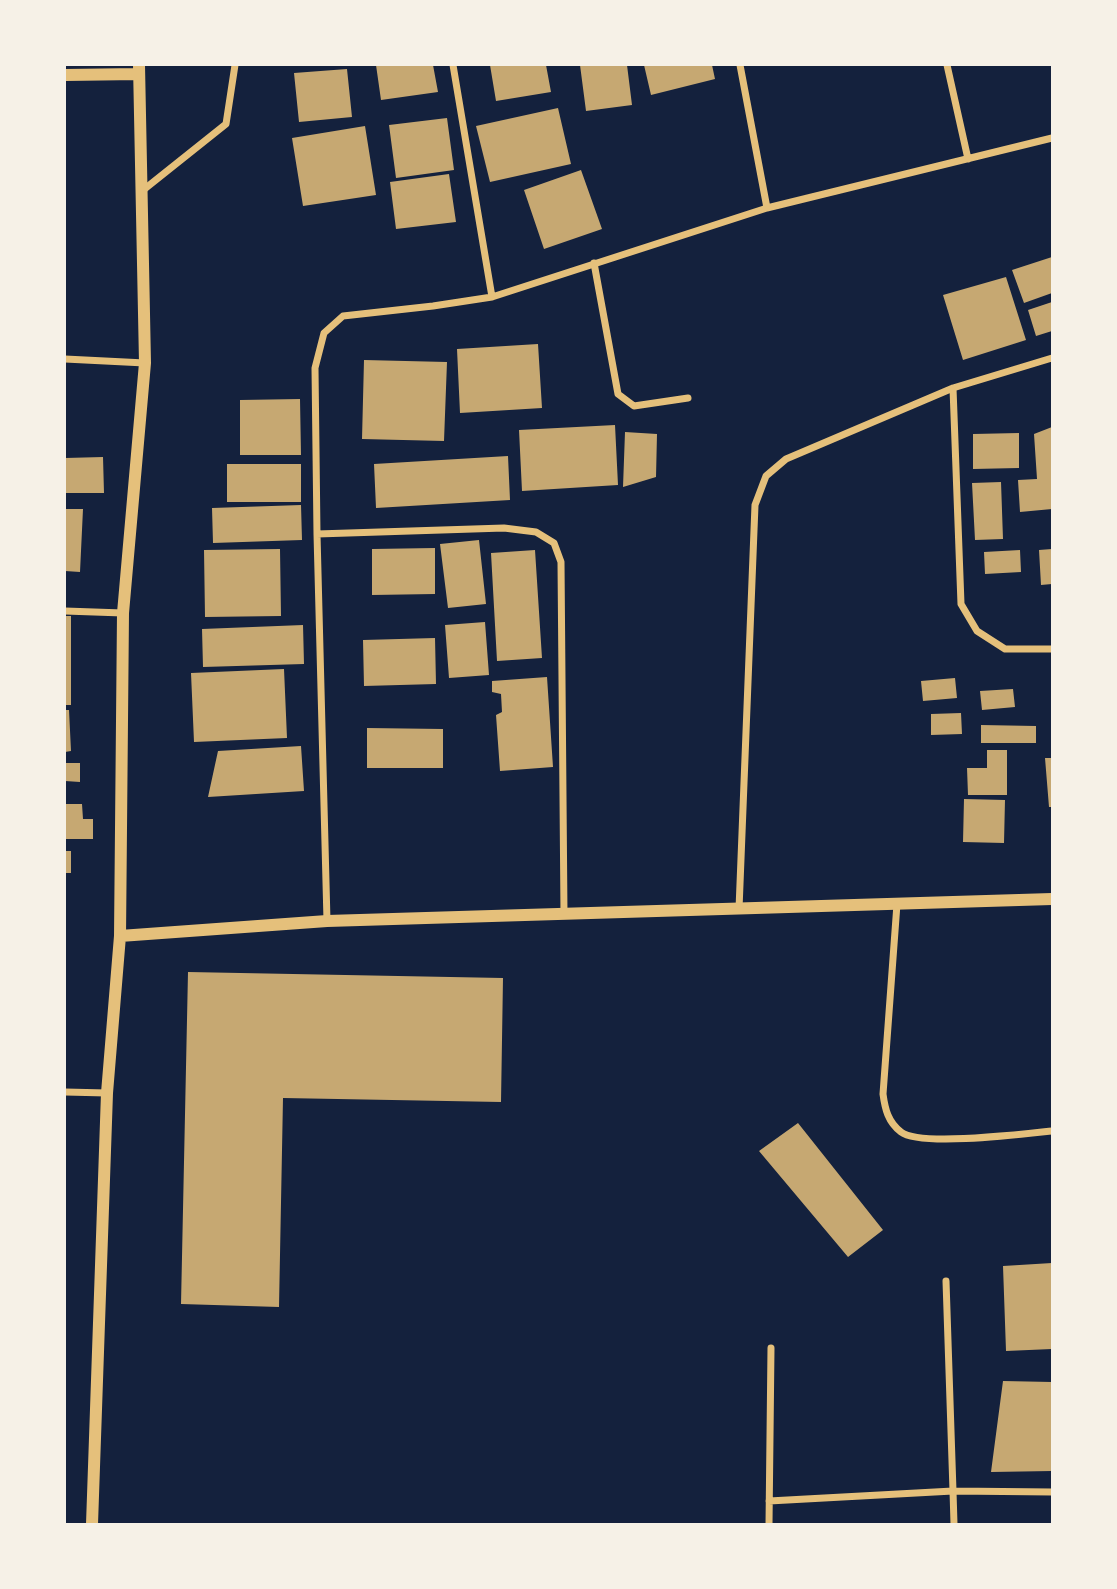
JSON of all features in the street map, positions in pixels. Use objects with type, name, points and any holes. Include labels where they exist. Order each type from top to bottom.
[{"type":"street","points":[[141,192],[226,124],[235,65]]},
{"type":"street","points":[[453,65],[492,297]]},
{"type":"street","points":[[740,65],[767,208]]},
{"type":"street","points":[[947,65],[968,159]]},
{"type":"street","points":[[65,75],[139,69],[145,363],[122,613],[120,936],[107,1093],[92,1524]]},
{"type":"street","points":[[327,921],[315,368],[324,333],[343,316],[492,297],[767,208],[1052,138]]},
{"type":"street","points":[[594,263],[618,394],[634,405],[688,398]]},
{"type":"street","points":[[739,909],[755,505],[766,476],[786,459],[953,388],[1052,358]]},
{"type":"street","points":[[65,359],[145,363]]},
{"type":"street","points":[[953,388],[961,604],[977,631],[1005,649],[1052,649]]},
{"type":"street","points":[[317,534],[504,528],[536,532],[554,543],[561,562],[564,914]]},
{"type":"street","points":[[65,611],[122,613]]},
{"type":"street","points":[[120,936],[327,921],[1052,899]]},
{"type":"street","points":[[897,904],[883,1094],[885,1110],[892,1123],[903,1134],[918,1138],[968,1139],[1052,1131]]},
{"type":"street","points":[[65,1092],[107,1093]]},
{"type":"street","points":[[946,1281],[954,1524]]},
{"type":"street","points":[[769,1524],[771,1348]]},
{"type":"street","points":[[769,1501],[953,1491],[1052,1492]]},
{"type":"building","points":[[376,65],[433,65],[438,92],[381,100]]},
{"type":"building","points":[[490,65],[546,65],[551,92],[496,101]]},
{"type":"building","points":[[580,65],[627,65],[632,105],[586,111]]},
{"type":"building","points":[[644,65],[712,65],[715,79],[651,95]]},
{"type":"building","points":[[347,69],[352,117],[299,122],[294,73]]},
{"type":"building","points":[[558,108],[571,164],[490,182],[476,126]]},
{"type":"building","points":[[447,118],[454,170],[396,178],[389,125]]},
{"type":"building","points":[[365,126],[376,195],[303,206],[292,138]]},
{"type":"building","points":[[581,170],[602,229],[544,249],[524,190]]},
{"type":"building","points":[[449,174],[456,222],[396,229],[390,182]]},
{"type":"building","points":[[1052,257],[1052,293],[1024,303],[1012,270]]},
{"type":"building","points":[[1006,277],[1026,340],[963,360],[943,295]]},
{"type":"building","points":[[1052,302],[1052,331],[1036,336],[1028,310]]},
{"type":"building","points":[[538,344],[542,408],[460,413],[457,349]]},
{"type":"building","points":[[364,360],[447,362],[444,441],[362,439]]},
{"type":"building","points":[[300,399],[301,455],[240,455],[240,400]]},
{"type":"building","points":[[615,425],[618,485],[522,491],[519,430]]},
{"type":"building","points":[[1052,427],[1052,509],[1020,512],[1018,480],[1037,479],[1034,434]]},
{"type":"building","points":[[625,432],[657,434],[656,477],[623,487]]},
{"type":"building","points":[[1019,433],[1019,468],[973,469],[973,434]]},
{"type":"building","points":[[508,456],[510,500],[376,508],[374,464]]},
{"type":"building","points":[[103,457],[104,493],[65,493],[65,458]]},
{"type":"building","points":[[227,464],[301,464],[301,502],[227,502]]},
{"type":"building","points":[[1001,482],[1003,539],[975,540],[972,483]]},
{"type":"building","points":[[301,505],[302,540],[213,543],[212,508]]},
{"type":"building","points":[[65,509],[83,509],[80,572],[65,571]]},
{"type":"building","points":[[479,540],[486,604],[448,608],[440,544]]},
{"type":"building","points":[[435,548],[435,594],[372,595],[372,549]]},
{"type":"building","points":[[280,549],[281,616],[205,617],[204,550]]},
{"type":"building","points":[[1052,549],[1052,584],[1041,585],[1039,550]]},
{"type":"building","points":[[535,550],[542,658],[497,661],[491,553]]},
{"type":"building","points":[[1020,550],[1021,572],[985,574],[984,552]]},
{"type":"building","points":[[65,616],[71,616],[71,705],[65,705]]},
{"type":"building","points":[[485,622],[489,675],[449,678],[445,625]]},
{"type":"building","points":[[303,625],[304,664],[203,667],[202,629]]},
{"type":"building","points":[[435,638],[436,684],[364,686],[363,640]]},
{"type":"building","points":[[284,669],[287,738],[194,742],[191,673]]},
{"type":"building","points":[[547,677],[553,767],[500,771],[496,715],[502,712],[501,694],[492,692],[492,681]]},
{"type":"building","points":[[955,678],[957,698],[923,701],[921,681]]},
{"type":"building","points":[[1013,689],[1015,707],[982,710],[980,691]]},
{"type":"building","points":[[65,710],[69,710],[71,751],[65,752]]},
{"type":"building","points":[[961,713],[962,734],[931,735],[931,714]]},
{"type":"building","points":[[981,725],[1036,726],[1036,743],[981,743]]},
{"type":"building","points":[[367,728],[443,729],[443,768],[367,768]]},
{"type":"building","points":[[301,746],[304,791],[208,797],[218,751]]},
{"type":"building","points":[[987,750],[1007,750],[1007,795],[968,795],[967,768],[987,768]]},
{"type":"building","points":[[1045,758],[1052,758],[1052,807],[1049,807]]},
{"type":"building","points":[[65,763],[80,763],[80,782],[65,781]]},
{"type":"building","points":[[964,799],[1005,800],[1004,843],[963,842]]},
{"type":"building","points":[[65,804],[82,804],[83,819],[93,819],[93,839],[65,839]]},
{"type":"building","points":[[65,851],[71,851],[71,873],[65,873]]},
{"type":"building","points":[[188,972],[503,978],[501,1102],[283,1098],[279,1307],[181,1304]]},
{"type":"building","points":[[798,1123],[883,1230],[848,1257],[759,1151]]},
{"type":"building","points":[[1052,1263],[1052,1349],[1006,1351],[1003,1266]]},
{"type":"building","points":[[1003,1381],[1052,1382],[1052,1471],[991,1472]]}]
